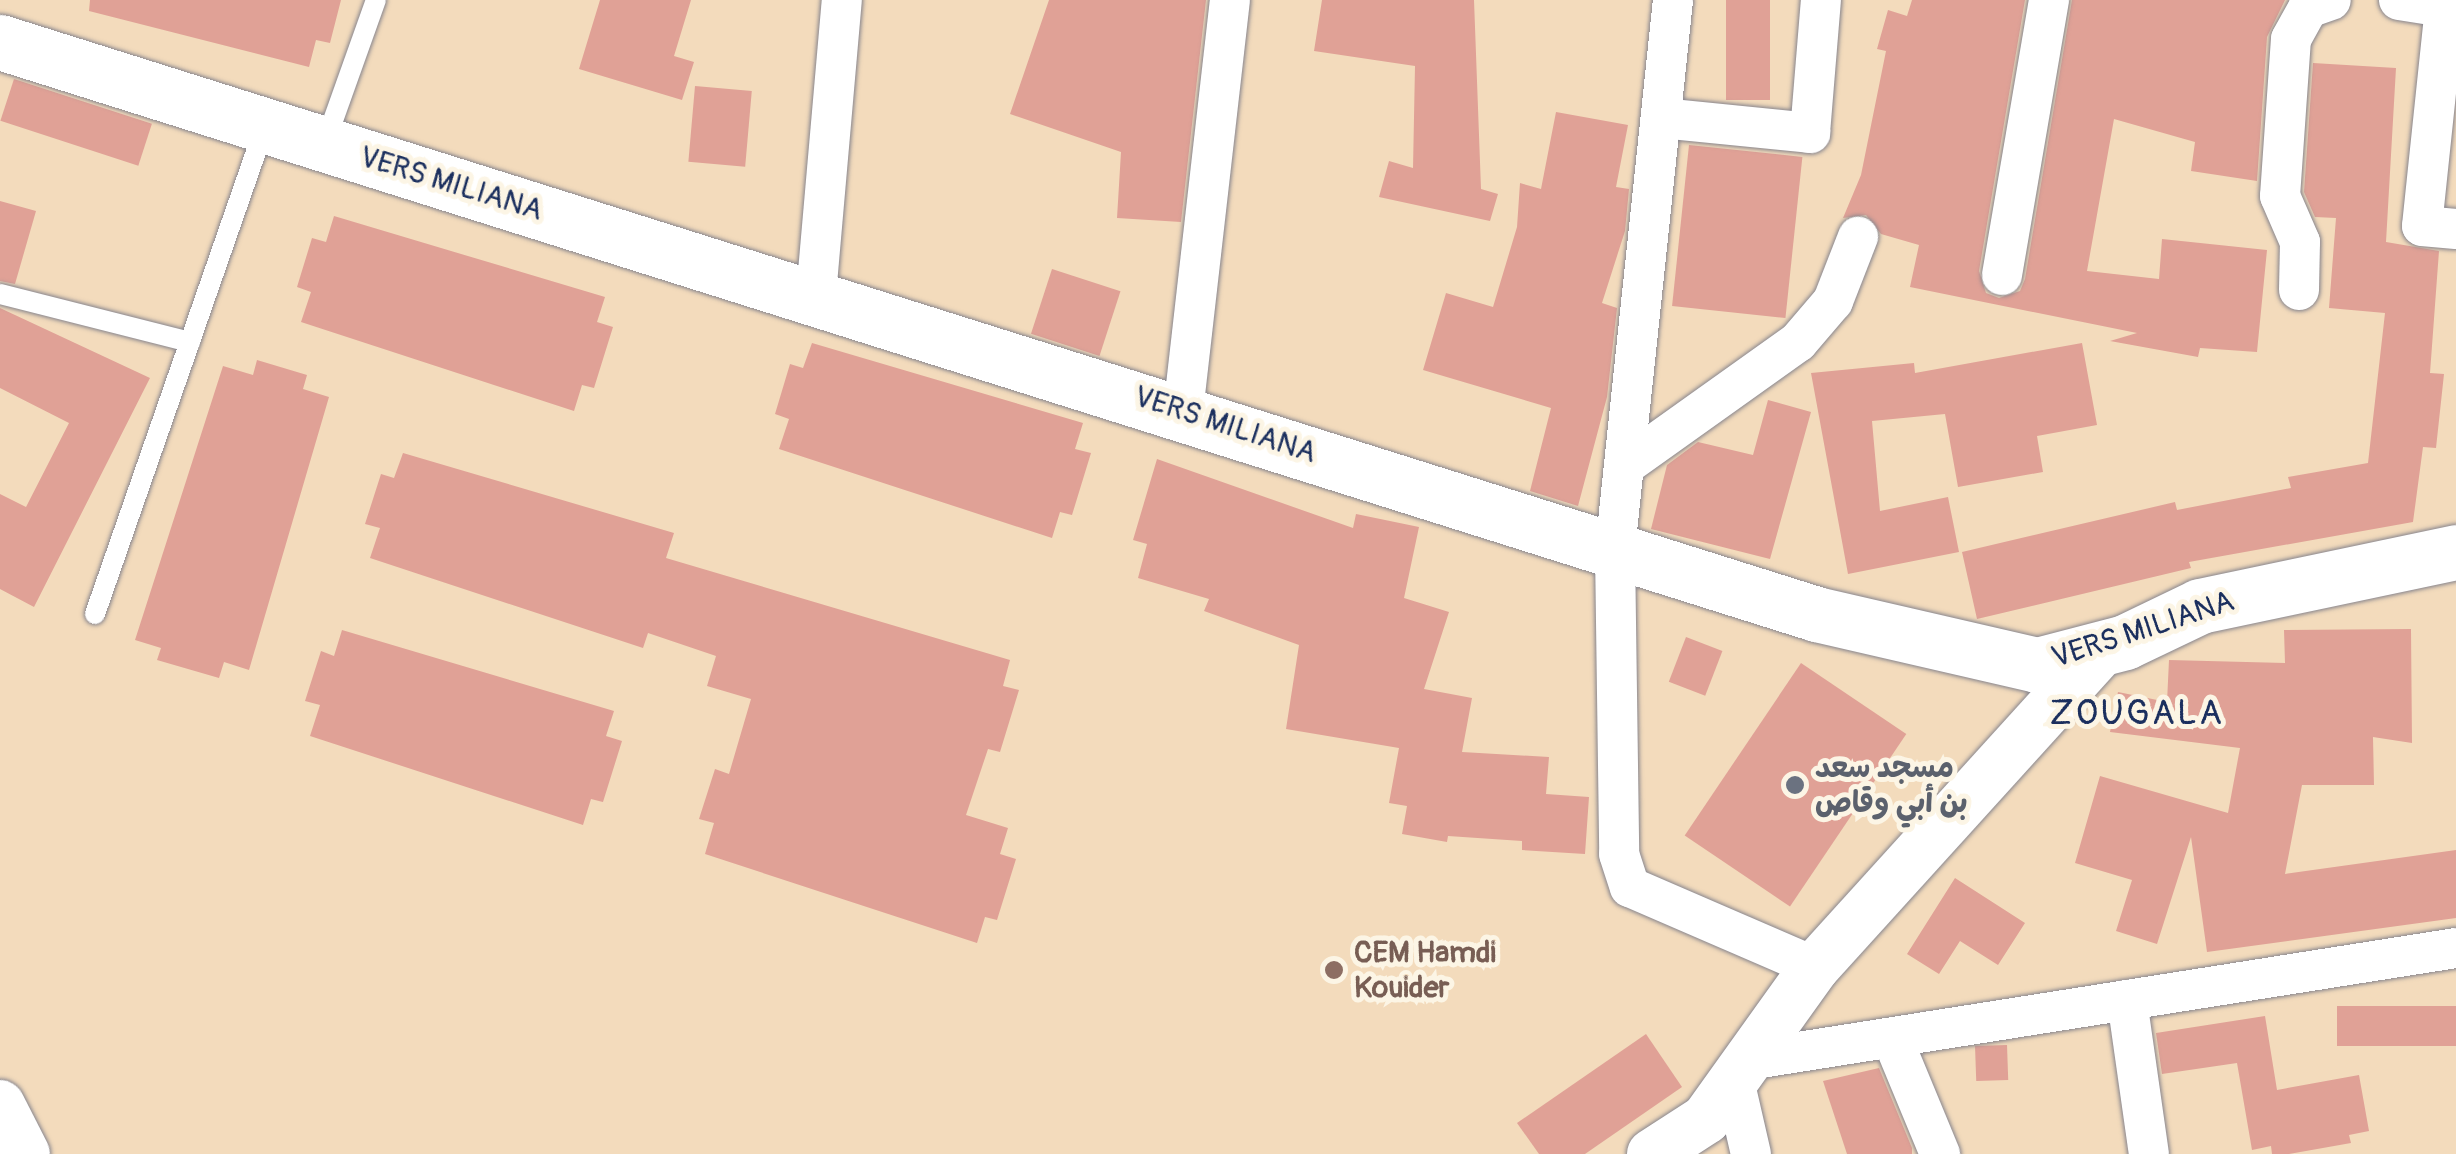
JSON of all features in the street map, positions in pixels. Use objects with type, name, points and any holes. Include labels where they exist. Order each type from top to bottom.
[{"type":"main road","name":"VERS MILIANA","points":[[0,42],[264,129],[816,295],[1816,614],[2037,665],[2104,648],[2200,606],[2456,552]]},
{"type":"street","points":[[816,295],[842,0]]},
{"type":"street","points":[[1673,0],[1615,550],[1619,854],[1630,888],[1815,967]]},
{"type":"street","points":[[1660,118],[1810,133],[1821,0]]},
{"type":"street","points":[[2002,275],[2049,0]]},
{"type":"street","points":[[2299,290],[2300,242],[2280,196],[2290,39],[2308,8],[2330,0]]},
{"type":"street","points":[[2400,0],[2450,8],[2422,226],[2456,229]]},
{"type":"street","points":[[1183,412],[1230,1]]},
{"type":"street","points":[[1624,466],[1798,342],[1834,301],[1858,237]]},
{"type":"street","points":[[1652,1154],[1706,1119],[1815,967],[2104,648]]},
{"type":"street","points":[[1741,1070],[1892,1038],[2456,948]]},
{"type":"street","points":[[2128,1000],[2149,1154]]},
{"type":"street","points":[[1892,1038],[1940,1154]]},
{"type":"street","points":[[1741,1070],[1751,1154]]},
{"type":"street","points":[[0,1105],[25,1154]]},
{"type":"lane","points":[[324,145],[376,0]]},
{"type":"lane","points":[[95,614],[264,129]]},
{"type":"lane","points":[[0,294],[190,342]]},
{"type":"building","points":[[90,0],[341,0],[330,43],[316,40],[309,67],[89,11]]},
{"type":"building","points":[[600,0],[691,0],[674,56],[694,62],[682,100],[579,69]]},
{"type":"building","points":[[1049,0],[1206,0],[1181,222],[1117,218],[1121,152],[1010,114]]},
{"type":"building","points":[[1322,0],[1474,0],[1481,189],[1498,194],[1490,221],[1379,197],[1389,161],[1413,168],[1415,66],[1314,51]]},
{"type":"building","points":[[1726,0],[1770,0],[1770,100],[1726,100]]},
{"type":"building","points":[[1912,0],[2025,0],[1979,271],[1986,293],[1999,298],[2020,291],[2025,279],[2072,0],[2285,0],[2267,37],[2257,181],[2191,171],[2195,142],[2114,119],[2087,271],[2159,279],[2162,239],[2267,250],[2257,352],[2200,348],[2198,357],[2110,341],[2137,333],[1910,287],[1919,245],[1881,234],[1866,215],[1843,218],[1861,175],[1886,51],[1877,49],[1888,10],[1907,16]]},
{"type":"building","points":[[2313,63],[2396,68],[2386,242],[2439,251],[2430,373],[2444,374],[2436,448],[2423,447],[2413,522],[2189,562],[2191,568],[1977,619],[1962,552],[2175,502],[2177,510],[2291,488],[2288,477],[2368,463],[2385,313],[2329,308],[2336,218],[2315,217],[2304,192]]},
{"type":"building","points":[[14,79],[152,124],[138,166],[0,121]]},
{"type":"building","points":[[695,86],[752,91],[745,167],[688,162]]},
{"type":"building","points":[[1556,112],[1628,125],[1616,187],[1629,189],[1625,231],[1602,303],[1617,308],[1607,397],[1578,506],[1530,491],[1551,408],[1423,370],[1446,293],[1493,307],[1517,227],[1520,183],[1541,189]]},
{"type":"building","points":[[1689,145],[1802,157],[1785,318],[1672,306]]},
{"type":"building","points":[[0,201],[36,211],[15,284],[0,281]]},
{"type":"building","points":[[334,216],[605,297],[597,322],[613,327],[594,388],[582,385],[574,411],[301,322],[311,292],[297,287],[312,238],[326,242]]},
{"type":"building","points":[[1052,269],[1120,291],[1099,356],[1031,334]]},
{"type":"building","points":[[0,308],[150,378],[34,607],[0,589],[0,494],[26,507],[69,423],[0,388]]},
{"type":"building","points":[[812,343],[1083,423],[1075,449],[1091,453],[1072,515],[1060,512],[1052,538],[779,449],[789,419],[775,414],[790,364],[803,368]]},
{"type":"building","points":[[2082,343],[2097,425],[2037,436],[2043,472],[1958,487],[1945,414],[1872,421],[1880,511],[1948,497],[1959,552],[1848,574],[1811,373],[1914,363],[1915,373]]},
{"type":"building","points":[[257,360],[307,375],[303,389],[329,397],[249,670],[224,662],[219,678],[157,660],[161,648],[135,640],[223,366],[253,375]]},
{"type":"building","points":[[1768,400],[1811,412],[1770,559],[1651,529],[1667,465],[1698,442],[1753,455]]},
{"type":"building","points":[[403,453],[674,533],[666,558],[1010,660],[1003,686],[1019,690],[1000,752],[988,749],[966,815],[1008,828],[1000,854],[1016,859],[997,920],[985,917],[977,943],[705,854],[714,823],[699,819],[715,769],[729,774],[751,699],[707,686],[716,656],[648,633],[643,648],[370,558],[380,528],[365,524],[381,474],[394,478]]},
{"type":"building","points":[[1157,459],[1353,528],[1356,514],[1419,527],[1404,598],[1449,612],[1424,689],[1472,698],[1462,752],[1549,757],[1546,794],[1589,797],[1585,854],[1522,850],[1522,841],[1448,836],[1447,842],[1402,834],[1407,806],[1389,803],[1399,748],[1286,729],[1299,645],[1204,611],[1209,599],[1138,578],[1147,544],[1133,540]]},
{"type":"building","points":[[2411,629],[2412,743],[2373,737],[2374,785],[2302,785],[2285,874],[2456,850],[2456,918],[2207,952],[2191,837],[2157,944],[2116,931],[2132,880],[2075,863],[2100,776],[2228,813],[2240,748],[2110,732],[2118,692],[2167,702],[2169,660],[2285,663],[2284,630]]},
{"type":"building","points":[[342,630],[614,711],[606,736],[622,741],[603,802],[591,799],[583,825],[310,736],[320,705],[305,701],[321,651],[334,656]]},
{"type":"building","points":[[1686,637],[1722,651],[1705,696],[1669,682]]},
{"type":"building","name":"مسجد سعد بن أبي وقاص","points":[[1801,663],[1906,734],[1790,906],[1685,835]]},
{"type":"building","points":[[1955,878],[2025,923],[1998,965],[1960,941],[1939,974],[1907,954]]},
{"type":"building","points":[[2337,1006],[2456,1006],[2456,1046],[2337,1046]]},
{"type":"building","points":[[2265,1016],[2277,1090],[2359,1075],[2369,1131],[2349,1135],[2351,1143],[2289,1154],[2272,1154],[2271,1146],[2252,1150],[2237,1063],[2162,1074],[2156,1033]]},
{"type":"building","points":[[1646,1034],[1682,1087],[1585,1154],[1539,1154],[1517,1123]]},
{"type":"building","points":[[2007,1045],[2008,1080],[1976,1081],[1975,1046]]},
{"type":"building","points":[[1879,1068],[1912,1154],[1847,1154],[1823,1081]]},
{"type":"place","name":"مسجد سعد بن أبي وقاص","points":[[1795,785]]},
{"type":"place","name":"CEM Hamdi Kouider","points":[[1334,970]]},
{"type":"district","name":"ZOUGALA","points":[[2137,713]]}]
